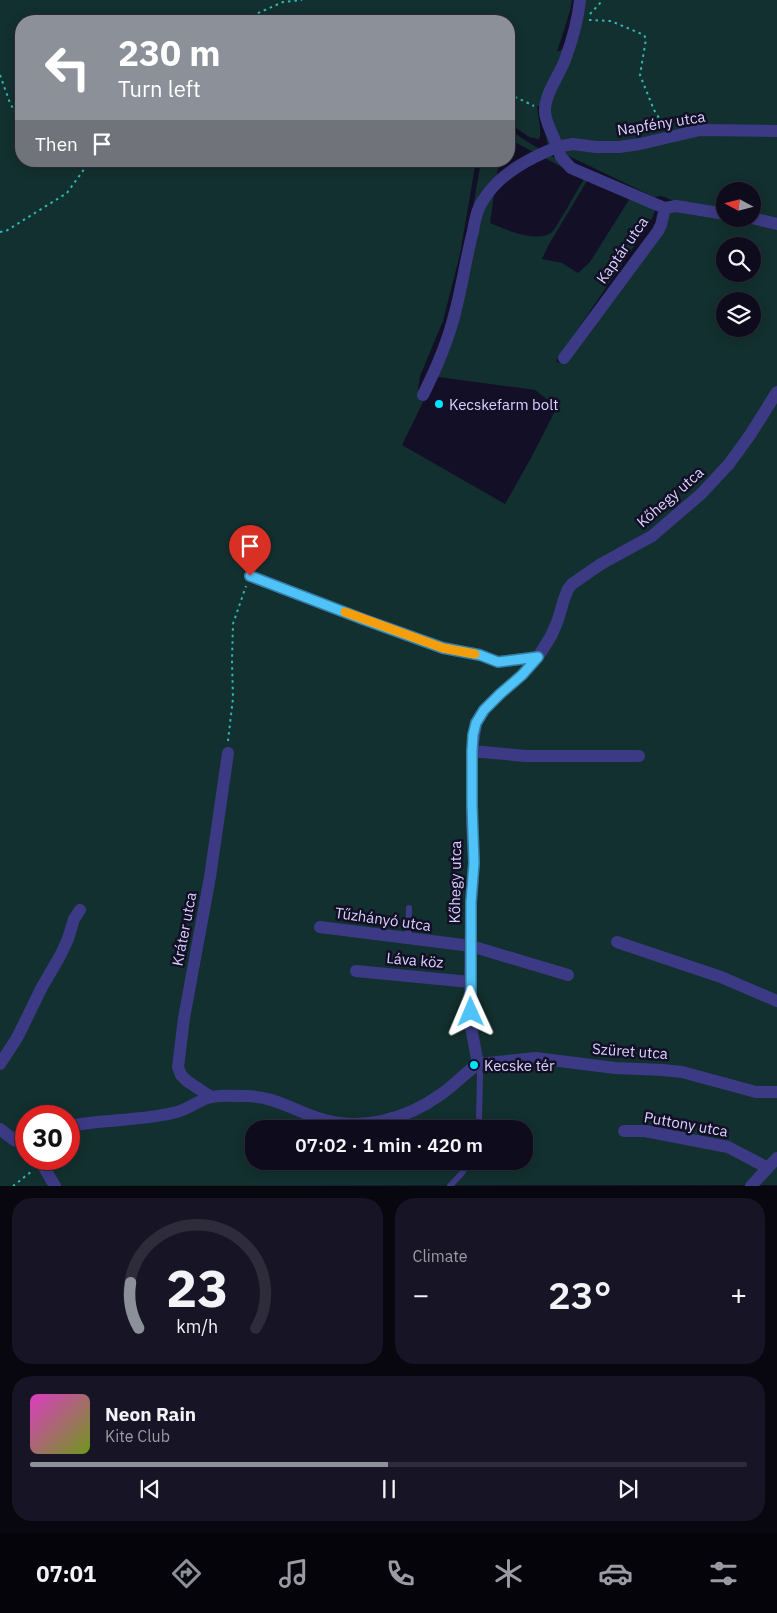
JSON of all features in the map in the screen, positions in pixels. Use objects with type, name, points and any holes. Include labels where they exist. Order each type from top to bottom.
[{"type":"street","points":[[580,0],[569,48],[545,108],[546,118],[561,157],[571,168],[665,208]]},
{"type":"street","name":"Napfény utca","points":[[423,395],[455,314],[477,214],[482,200],[499,181],[530,159],[557,147],[574,144],[619,147],[700,130],[777,132]]},
{"type":"street","name":"Kaptár utca","points":[[564,358],[658,231],[665,208],[676,206],[716,213]]},
{"type":"street","points":[[761,220],[777,224]]},
{"type":"street","name":"Kőhegy utca","points":[[478,1064],[471,1027],[470,982],[471,902],[474,863],[472,751],[476,723],[484,710],[522,675],[538,657],[551,636],[564,599],[572,584],[601,564],[652,536],[701,494],[729,464],[777,392]]},
{"type":"street","points":[[250,576],[443,648],[480,655],[498,662],[538,657]]},
{"type":"street","points":[[472,751],[525,756],[639,756]]},
{"type":"street","name":"Kráter utca","points":[[211,1097],[187,1081],[178,1067],[184,1018],[210,877],[228,753]]},
{"type":"street","points":[[0,1064],[17,1038],[42,986],[60,956],[74,919],[80,910]]},
{"type":"street","name":"Tűzhányó utca","points":[[320,927],[471,946],[568,975]]},
{"type":"street","points":[[617,942],[721,977],[777,1001]]},
{"type":"street","name":"Láva köz","points":[[356,971],[470,982]]},
{"type":"street","name":"Szüret utca","points":[[478,1064],[536,1058],[616,1068],[682,1072],[756,1092],[777,1092]]},
{"type":"street","points":[[80,1124],[118,1121],[178,1111],[211,1097],[247,1096],[267,1098],[326,1121],[362,1124],[381,1121],[417,1109],[451,1087],[466,1072],[478,1064]]},
{"type":"street","points":[[0,1129],[15,1140]]},
{"type":"street","name":"Puttony utca","points":[[624,1131],[645,1131],[728,1147],[768,1168]]},
{"type":"street","points":[[751,1186],[777,1158]]},
{"type":"street","points":[[46,1170],[56,1186]]},
{"type":"lane","points":[[408,939],[409,908]]},
{"type":"lane","points":[[478,1064],[480,1074],[479,1120]]},
{"type":"lane","points":[[450,1186],[464,1170]]},
{"type":"path","points":[[254,15],[283,2],[302,0]]},
{"type":"path","points":[[586,20],[611,21],[644,35],[646,39],[640,75],[654,110],[671,136]]},
{"type":"path","points":[[0,75],[15,112]]},
{"type":"path","points":[[515,97],[536,107],[545,108]]},
{"type":"path","points":[[0,232],[67,193],[86,167]]},
{"type":"path","points":[[228,753],[233,698],[233,624],[250,576]]},
{"type":"path","points":[[13,1186],[30,1170]]},
{"type":"green space","points":[[0,0],[572,0],[557,52],[567,47],[581,0],[777,0],[777,1185],[0,1186]],"holes":[[[15,15],[515,15],[515,127],[529,137],[538,139],[540,137],[540,126],[537,106],[539,106],[548,146],[654,197],[662,196],[674,201],[560,363],[556,361],[650,223],[655,211],[654,205],[632,195],[590,262],[578,273],[562,263],[542,259],[590,176],[560,161],[515,133],[515,142],[584,179],[551,233],[544,236],[529,236],[490,223],[498,167],[480,167],[466,249],[431,376],[535,390],[557,407],[505,504],[402,445],[427,394],[418,390],[420,376],[443,321],[460,254],[475,167],[15,167]]]},
{"type":"slow traffic","points":[[345,612],[443,648],[475,654]]},
{"type":"place","name":"Kecskefarm bolt","points":[[439,404]]},
{"type":"place","name":"Kecske tér","points":[[474,1065]]},
{"type":"route","points":[[250,576],[443,648],[480,655],[498,662],[538,657],[522,675],[484,710],[476,723],[473,735],[472,823],[474,863],[471,902],[471,1012]]}]
